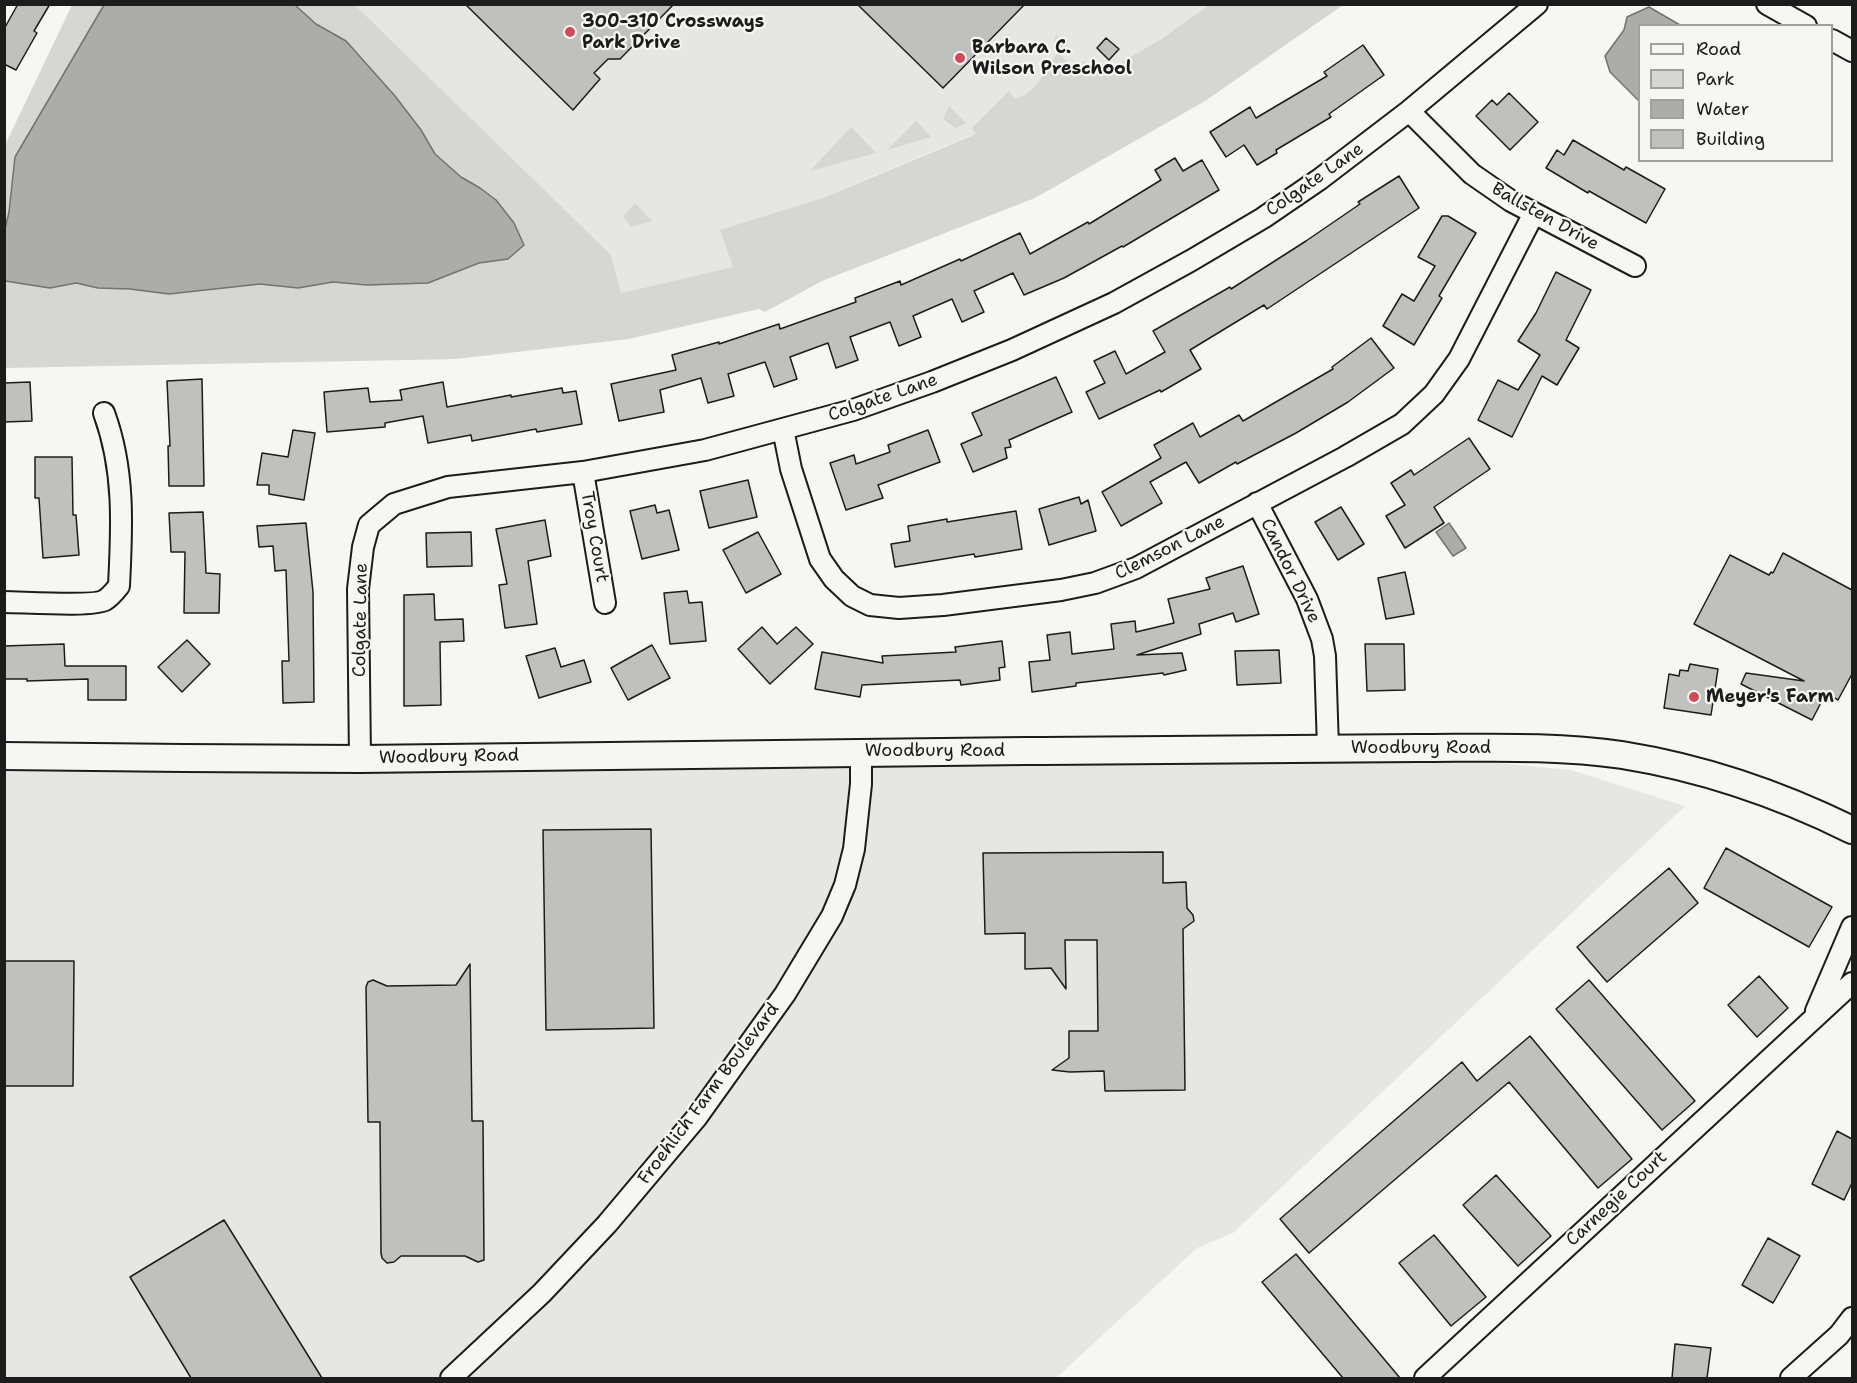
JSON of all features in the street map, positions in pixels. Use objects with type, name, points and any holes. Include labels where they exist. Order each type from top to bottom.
[{"type":"main road","name":"Woodbury Road","points":[[4,756],[360,759],[1328,748],[1566,749],[1620,755],[1701,771],[1799,805],[1852,830]]},
{"type":"street","name":"Colgate Lane","points":[[360,759],[358,589],[363,547],[369,525],[394,504],[448,487],[583,472],[705,450],[853,410],[1012,350],[1114,303],[1263,218],[1320,179],[1409,111],[1537,4]]},
{"type":"street","points":[[1767,4],[1802,24]]},
{"type":"street","points":[[1833,41],[1852,51]]},
{"type":"street","name":"Ballsten Drive","points":[[1409,111],[1472,174],[1510,201],[1635,266]]},
{"type":"street","name":"Clemson Lane","points":[[783,429],[791,469],[820,559],[834,579],[852,596],[870,605],[899,608],[943,604],[1061,590],[1095,583],[1136,568],[1345,457],[1402,424],[1434,394],[1459,359],[1534,213]]},
{"type":"street","points":[[4,602],[84,605],[104,601],[119,586],[120,477],[114,440],[104,413]]},
{"type":"street","name":"Troy Court","points":[[583,472],[605,603]]},
{"type":"street","name":"Candor Drive","points":[[1257,503],[1307,599],[1322,639],[1325,657],[1328,748]]},
{"type":"street","name":"Froehlich Farm Boulevard","points":[[451,1378],[542,1293],[607,1224],[697,1117],[785,994],[832,916],[845,885],[854,849],[861,784],[861,752]]},
{"type":"street","name":"Carnegie Court","points":[[1811,1022],[1852,927]]},
{"type":"street","name":"Carnegie Court","points":[[1425,1378],[1852,983]]},
{"type":"street","points":[[1791,1378],[1839,1335],[1852,1318]]},
{"type":"shaded area","points":[[355,5],[1209,5],[1166,36],[1046,106],[804,206],[734,267],[620,293],[611,255]]},
{"type":"shaded area","points":[[1393,753],[1571,770],[1685,806],[1233,1233],[1197,1248],[1056,1378],[5,1378],[4,769],[254,762]]},
{"type":"green space","points":[[72,5],[104,5],[15,157],[5,229],[5,145]]},
{"type":"green space","points":[[295,5],[355,5],[611,255],[621,293],[733,267],[720,230],[823,198],[976,134],[972,128],[1009,91],[1015,99],[1029,92],[1039,81],[1057,54],[1054,41],[1056,35],[1067,45],[1060,54],[1075,71],[1084,61],[1099,75],[1163,38],[1209,5],[1343,5],[1205,101],[1035,198],[822,281],[765,312],[759,309],[629,339],[456,359],[5,368],[5,281],[50,288],[76,283],[98,288],[183,292],[260,284],[298,288],[333,282],[367,285],[428,283],[479,263],[508,259],[524,245],[480,188],[461,177],[435,154],[421,129],[346,41],[316,24]]},
{"type":"green space","points":[[949,106],[966,123],[956,128],[943,119]]},
{"type":"green space","points":[[916,121],[931,137],[887,150]]},
{"type":"green space","points":[[851,127],[876,153],[810,171]]},
{"type":"green space","points":[[635,203],[652,221],[631,227],[623,217]]},
{"type":"water","points":[[104,5],[295,5],[316,24],[346,41],[395,96],[421,130],[435,154],[461,177],[496,200],[514,223],[524,245],[508,259],[479,263],[428,283],[367,285],[333,282],[298,288],[260,284],[169,294],[98,288],[76,283],[50,288],[5,281],[5,229],[15,157]]},
{"type":"water","points":[[1649,7],[1678,24],[1638,24],[1638,100],[1610,72],[1605,56],[1624,30],[1627,17]]},
{"type":"water","points":[[1449,523],[1466,548],[1453,556],[1436,532]]},
{"type":"building","points":[[18,4],[50,4],[34,31],[37,33],[16,70],[4,64],[4,29]]},
{"type":"building","name":"300-310 Crossways Park Drive","points":[[465,4],[674,4],[620,59],[608,59],[594,73],[600,79],[573,110]]},
{"type":"building","points":[[857,4],[1025,4],[943,88]]},
{"type":"building","points":[[1106,38],[1119,49],[1109,60],[1097,48]]},
{"type":"building","points":[[1363,45],[1384,75],[1329,114],[1331,117],[1276,150],[1277,153],[1257,165],[1244,145],[1226,157],[1210,132],[1250,107],[1256,118],[1327,76],[1324,72]]},
{"type":"building","points":[[1509,93],[1538,122],[1510,150],[1476,116],[1492,100],[1497,105]]},
{"type":"building","points":[[1573,140],[1624,170],[1626,167],[1665,189],[1646,223],[1546,168],[1557,150],[1564,155]]},
{"type":"building","points":[[1175,158],[1183,171],[1202,160],[1219,190],[1123,247],[1064,278],[1024,295],[1013,273],[974,291],[984,312],[962,322],[952,299],[913,316],[921,337],[899,346],[890,322],[850,337],[858,360],[836,368],[828,343],[790,357],[797,379],[774,387],[765,362],[728,374],[734,396],[708,403],[701,378],[660,390],[664,412],[619,421],[611,384],[676,370],[672,355],[719,342],[719,344],[779,324],[780,329],[856,302],[855,298],[900,281],[901,285],[960,259],[961,261],[1020,233],[1030,254],[1088,222],[1089,224],[1161,180],[1155,170]]},
{"type":"building","points":[[1399,176],[1419,208],[1267,309],[1264,305],[1190,350],[1201,369],[1161,392],[1160,390],[1099,419],[1086,392],[1105,383],[1094,361],[1115,351],[1126,374],[1165,352],[1153,331],[1230,287],[1231,289],[1306,241],[1360,204],[1358,202]]},
{"type":"building","points":[[1442,216],[1448,216],[1476,233],[1439,296],[1442,298],[1414,345],[1383,326],[1402,294],[1414,301],[1435,266],[1418,257]]},
{"type":"building","points":[[1556,272],[1591,290],[1566,340],[1579,348],[1557,385],[1542,376],[1512,437],[1478,420],[1498,380],[1518,390],[1540,355],[1518,341],[1536,313]]},
{"type":"building","points":[[1371,338],[1394,368],[1348,402],[1296,433],[1199,483],[1186,462],[1150,482],[1162,503],[1121,526],[1102,492],[1161,458],[1154,445],[1193,423],[1200,437],[1239,415],[1243,421],[1333,369],[1332,367]]},
{"type":"building","points":[[1056,377],[1072,412],[1009,440],[1011,447],[1005,448],[1007,458],[973,472],[961,444],[982,435],[972,413]]},
{"type":"building","points":[[202,379],[204,486],[169,486],[167,381]]},
{"type":"building","points":[[30,382],[32,421],[4,422],[4,383]]},
{"type":"building","points":[[443,382],[447,407],[562,388],[563,393],[576,391],[582,424],[537,432],[536,429],[472,441],[471,435],[428,443],[423,416],[385,423],[385,427],[327,432],[324,392],[368,388],[370,402],[402,400],[400,390]]},
{"type":"building","points":[[293,430],[315,433],[304,500],[269,494],[269,485],[257,485],[262,453],[288,457]]},
{"type":"building","points":[[928,430],[940,462],[878,485],[883,498],[846,510],[830,463],[854,455],[856,464],[890,452],[888,445]]},
{"type":"building","points":[[1469,438],[1490,469],[1434,507],[1444,523],[1405,548],[1386,516],[1405,505],[1391,483],[1411,470],[1414,475]]},
{"type":"building","points":[[35,457],[72,457],[73,515],[76,515],[79,555],[43,558],[39,498],[35,498]]},
{"type":"building","points":[[748,480],[757,517],[709,528],[700,491]]},
{"type":"building","points":[[1079,497],[1081,504],[1088,500],[1096,531],[1049,545],[1039,509]]},
{"type":"building","points":[[655,505],[657,513],[669,510],[679,550],[642,559],[630,511]]},
{"type":"building","points":[[1341,507],[1364,544],[1338,560],[1315,522]]},
{"type":"building","points":[[1016,511],[1022,549],[895,567],[891,544],[910,541],[908,526]]},
{"type":"building","points":[[203,512],[206,573],[220,574],[219,613],[184,613],[185,552],[171,552],[169,513]]},
{"type":"building","points":[[545,520],[551,556],[528,561],[537,624],[505,628],[499,585],[507,584],[496,529]]},
{"type":"building","points":[[306,523],[313,592],[314,702],[283,703],[282,661],[289,661],[286,570],[275,571],[273,546],[259,547],[257,526]]},
{"type":"building","points":[[471,532],[472,566],[427,567],[426,533]]},
{"type":"building","points":[[758,532],[781,574],[746,593],[723,550]]},
{"type":"building","points":[[1783,553],[1852,590],[1852,674],[1838,700],[1826,693],[1812,720],[1741,684],[1746,673],[1804,681],[1694,624],[1730,555],[1769,575],[1773,573]]},
{"type":"building","points":[[1243,566],[1259,614],[1236,622],[1233,613],[1199,624],[1201,634],[1137,655],[1182,653],[1186,670],[1164,675],[1163,673],[1076,683],[1076,686],[1032,692],[1029,662],[1050,660],[1047,635],[1070,632],[1072,654],[1114,649],[1111,624],[1135,621],[1136,632],[1174,623],[1168,599],[1210,589],[1206,578]]},
{"type":"building","points":[[1405,572],[1414,614],[1386,619],[1378,578]]},
{"type":"building","points":[[687,591],[689,603],[702,602],[706,641],[670,644],[664,593]]},
{"type":"building","points":[[434,594],[435,620],[463,619],[464,641],[440,642],[441,705],[404,706],[404,595]]},
{"type":"building","points":[[762,627],[777,644],[796,627],[813,644],[770,684],[738,649]]},
{"type":"building","points":[[187,640],[210,664],[182,692],[158,667]]},
{"type":"building","points":[[1002,641],[1005,667],[999,668],[1000,680],[961,685],[960,680],[862,685],[860,697],[815,689],[822,652],[883,663],[882,656],[956,652],[955,647]]},
{"type":"building","points":[[64,644],[65,666],[126,666],[126,700],[88,700],[88,679],[27,681],[27,679],[4,679],[4,646]]},
{"type":"building","points":[[1365,644],[1404,644],[1405,690],[1367,691]]},
{"type":"building","points":[[652,645],[670,678],[628,700],[611,668]]},
{"type":"building","points":[[555,648],[561,667],[584,660],[591,682],[539,698],[526,656]]},
{"type":"building","points":[[1279,650],[1281,683],[1237,685],[1235,651]]},
{"type":"building","points":[[1690,664],[1718,669],[1711,715],[1664,708],[1669,674],[1679,676],[1680,670],[1688,671]]},
{"type":"building","points":[[651,829],[654,1028],[546,1030],[543,830]]},
{"type":"building","points":[[1726,848],[1832,907],[1809,947],[1704,888]]},
{"type":"building","points":[[1163,852],[1163,883],[1186,882],[1187,908],[1193,915],[1194,921],[1183,929],[1185,1090],[1105,1091],[1104,1071],[1052,1070],[1069,1058],[1069,1031],[1098,1031],[1097,940],[1065,940],[1066,989],[1051,968],[1025,969],[1025,933],[985,934],[983,853]]},
{"type":"building","points":[[1669,868],[1698,903],[1607,982],[1577,947]]},
{"type":"building","points":[[4,961],[74,961],[73,1086],[4,1086]]},
{"type":"building","points":[[470,964],[472,1121],[483,1121],[484,1260],[478,1262],[465,1256],[401,1256],[394,1262],[387,1263],[381,1253],[380,1122],[368,1122],[366,987],[368,982],[373,980],[387,986],[456,985]]},
{"type":"building","points":[[1759,976],[1788,1008],[1757,1037],[1728,1005]]},
{"type":"building","points":[[1589,980],[1695,1101],[1662,1130],[1556,1009]]},
{"type":"building","points":[[1530,1036],[1632,1159],[1598,1188],[1509,1082],[1309,1253],[1280,1219],[1462,1062],[1477,1081]]},
{"type":"building","points":[[1837,1131],[1852,1139],[1852,1183],[1844,1200],[1812,1184]]},
{"type":"building","points":[[1496,1175],[1551,1236],[1518,1266],[1463,1205]]},
{"type":"building","points":[[224,1220],[322,1378],[191,1378],[130,1277]]},
{"type":"building","points":[[1434,1235],[1486,1297],[1451,1326],[1399,1263]]},
{"type":"building","points":[[1768,1238],[1800,1256],[1773,1303],[1742,1285]]},
{"type":"building","points":[[1296,1254],[1400,1378],[1343,1378],[1262,1282]]},
{"type":"building","points":[[1675,1344],[1711,1348],[1707,1378],[1672,1378]]},
{"type":"place","name":"300-310 Crossways Park Drive","points":[[570,32]]},
{"type":"place","name":"Barbara C. Wilson Preschool","points":[[960,58]]},
{"type":"place","name":"Meyer's Farm","points":[[1694,697]]}]
